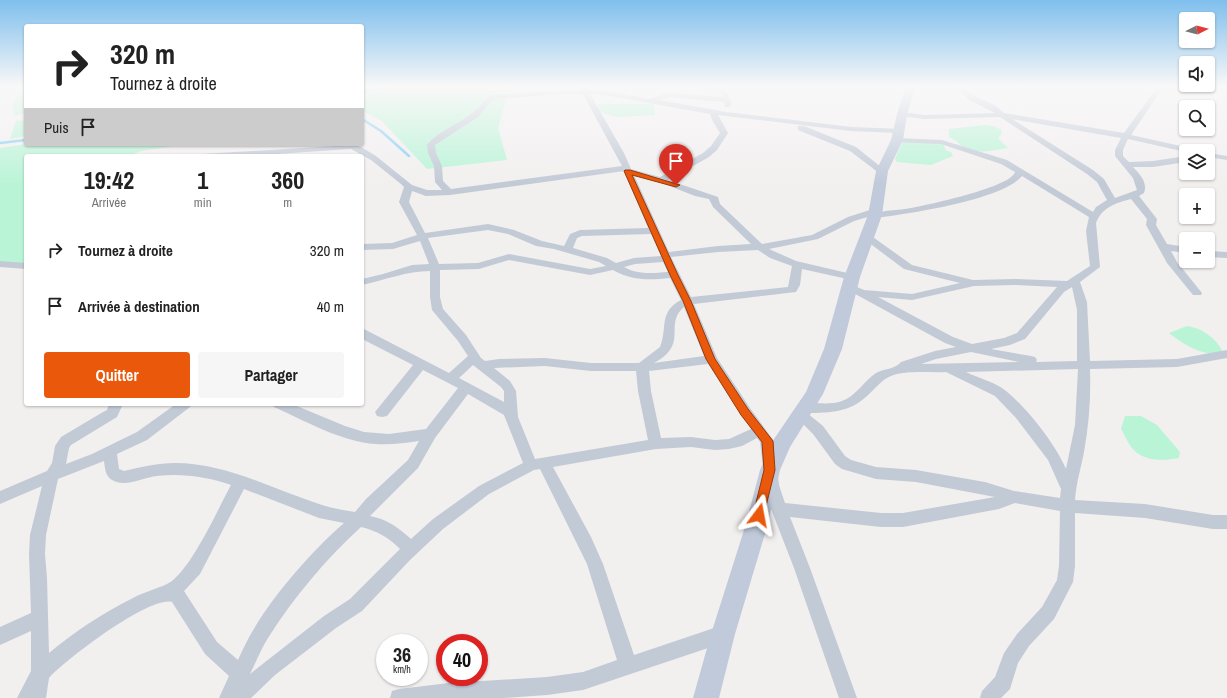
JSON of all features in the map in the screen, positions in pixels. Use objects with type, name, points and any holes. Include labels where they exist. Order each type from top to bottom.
[{"type":"street","points":[[450,192],[441,184],[438,176],[438,166],[431,148],[436,140],[469,119]]},
{"type":"street","points":[[600,119],[620,153],[687,301],[711,359],[745,412],[768,444],[770,470],[779,509],[802,568],[848,698]]},
{"type":"street","points":[[661,180],[694,164],[713,149],[718,139],[724,133],[716,119]]},
{"type":"street","points":[[763,119],[851,128],[899,128],[920,119]]},
{"type":"street","points":[[706,698],[723,634],[756,527],[770,470],[781,444],[814,394],[833,349],[854,286],[867,237],[876,213],[882,171],[902,119]]},
{"type":"street","points":[[1007,119],[1090,172],[1100,181],[1113,202]]},
{"type":"street","points":[[1027,119],[1126,136],[1179,148]]},
{"type":"street","points":[[902,369],[905,365],[935,355],[1006,342],[1021,336],[1060,290],[1096,267],[1091,238],[1091,220],[1093,216],[1102,207],[1134,196],[1141,191],[1141,184],[1136,175],[1119,156],[1119,151],[1126,136],[1139,119]]},
{"type":"street","points":[[783,121],[841,143],[864,157],[882,171]]},
{"type":"street","points":[[899,128],[915,140],[942,142],[1004,162],[1093,216]]},
{"type":"street","points":[[325,154],[333,148]]},
{"type":"street","points":[[269,154],[333,148],[358,148],[394,172],[409,186],[426,193],[450,192],[627,170],[714,198],[716,205],[761,248],[796,265],[854,286],[912,297],[974,284],[1015,282],[1071,283],[1077,287],[1083,310],[1084,385],[1082,420],[1076,461],[1068,489],[1066,538],[1067,566],[1065,582],[1048,613],[1023,640],[1010,659],[1003,682],[989,698]]},
{"type":"street","points":[[1215,154],[1227,151]]},
{"type":"street","points":[[1215,156],[1227,158]]},
{"type":"street","points":[[1126,165],[1153,164],[1179,160]]},
{"type":"street","points":[[364,282],[386,277],[412,268],[479,266],[509,257],[586,271],[599,271],[634,261],[718,248],[761,248],[820,235],[851,219],[876,213],[911,212],[978,194],[1012,181],[1020,172]]},
{"type":"street","points":[[409,186],[404,202],[422,236],[435,267],[435,297],[438,310],[462,338],[474,357],[506,384],[510,391],[510,412],[514,426],[585,542],[595,564],[628,665]]},
{"type":"street","points":[[1134,196],[1152,219],[1151,225],[1172,264],[1197,293]]},
{"type":"street","points":[[364,247],[393,246],[422,236],[488,227],[511,232],[540,244],[568,249],[607,261],[623,273],[636,276],[674,275]]},
{"type":"street","points":[[568,249],[573,236],[580,233],[654,231]]},
{"type":"street","points":[[867,237],[908,267],[974,284]]},
{"type":"street","points":[[1164,247],[1179,249]]},
{"type":"street","points":[[1215,254],[1227,255]]},
{"type":"street","points":[[0,264],[24,266]]},
{"type":"street","points":[[656,444],[649,416],[642,372],[645,364],[664,352],[668,343],[670,315],[679,305],[687,301],[792,290],[795,285],[796,265]]},
{"type":"street","points":[[854,286],[949,340],[970,348],[995,354],[1062,365]]},
{"type":"street","points":[[364,334],[420,365],[466,386],[510,412]]},
{"type":"street","points":[[803,412],[851,403],[881,375],[890,371],[902,369],[1177,363],[1227,354]]},
{"type":"street","points":[[450,379],[474,357]]},
{"type":"street","points":[[483,366],[499,363],[545,362],[590,367],[643,367],[711,359]]},
{"type":"street","points":[[382,412],[420,365]]},
{"type":"street","points":[[948,369],[992,389],[1021,414],[1054,457],[1068,489]]},
{"type":"street","points":[[228,698],[239,673],[261,633],[291,591],[337,539],[359,519],[371,504],[413,464],[430,434],[466,386]]},
{"type":"street","points":[[37,698],[40,673],[38,535],[52,475],[59,464],[62,446],[66,441],[112,413],[115,406]]},
{"type":"street","points":[[0,498],[110,451],[150,431],[182,406]]},
{"type":"street","points":[[284,406],[339,429],[367,438],[382,439],[430,434]]},
{"type":"street","points":[[803,412],[840,460],[847,465],[876,473],[923,477],[985,488],[1014,497],[1068,506],[1145,511],[1213,522],[1227,522]]},
{"type":"street","points":[[237,698],[268,669],[330,622],[356,605],[438,524],[466,502],[493,484],[537,463],[656,444],[686,442],[716,445],[729,444],[737,442],[760,431]]},
{"type":"street","points":[[110,451],[112,471],[118,476],[124,477],[157,470],[176,469],[216,474],[258,487],[319,511],[385,526],[411,549]]},
{"type":"street","points":[[26,698],[40,673],[70,646],[134,605],[153,596],[166,593],[178,586],[194,569],[240,482]]},
{"type":"street","points":[[779,509],[881,520],[903,520],[999,503],[1014,497]]},
{"type":"street","points":[[166,593],[178,596],[211,648],[239,673]]},
{"type":"street","points":[[0,636],[40,618]]},
{"type":"street","points":[[399,698],[449,692],[547,686],[583,681],[723,634]]},
{"type":"green space","points":[[377,119],[501,119],[498,128],[507,160],[427,169],[382,121]]},
{"type":"green space","points":[[24,120],[24,136],[10,139],[16,121]]},
{"type":"green space","points":[[985,125],[993,126],[1002,130],[1001,135],[998,138],[1008,148],[977,151],[965,148],[949,137],[949,129]]},
{"type":"green space","points":[[942,142],[946,150],[951,152],[953,156],[931,165],[897,162],[895,159],[902,143]]},
{"type":"green space","points":[[24,144],[24,146],[172,146],[141,151],[133,154],[24,154],[24,264],[0,261],[0,148]]},
{"type":"green space","points":[[1187,326],[1199,329],[1209,335],[1218,344],[1224,354],[1209,354],[1202,352],[1181,342],[1169,333]]},
{"type":"green space","points":[[1125,416],[1141,416],[1157,425],[1180,452],[1179,458],[1160,460],[1148,458],[1137,453],[1121,429]]},
{"type":"waterway","points":[[364,120],[381,131],[409,156]]},
{"type":"waterway","points":[[0,143],[24,140]]},
{"type":"route","points":[[676,185],[628,171],[638,196],[687,301],[711,359],[719,374],[767,441],[770,470],[759,515]]}]
